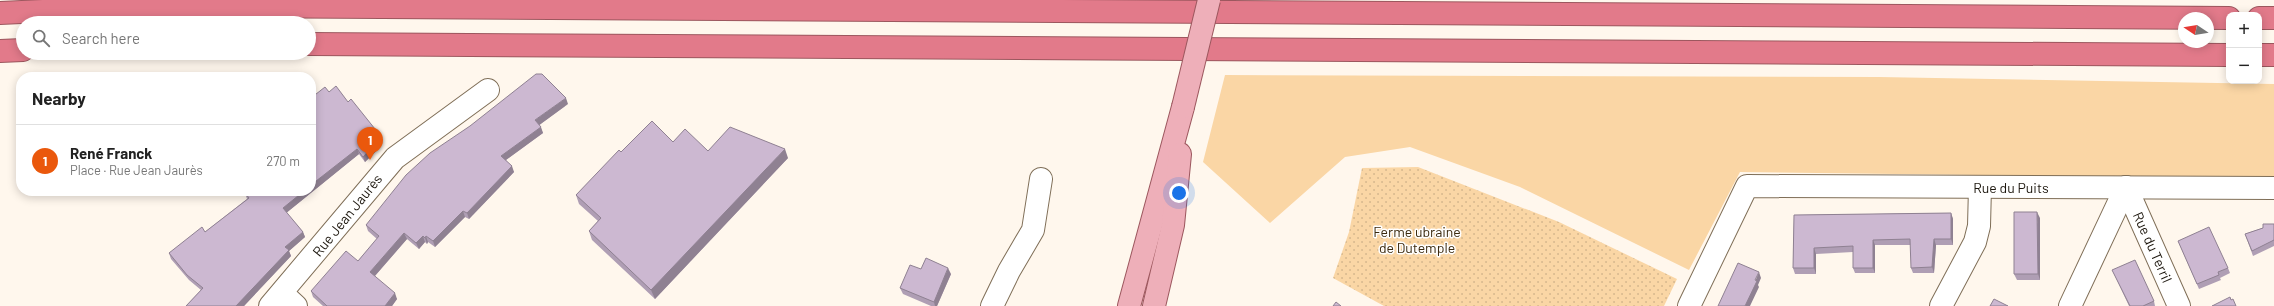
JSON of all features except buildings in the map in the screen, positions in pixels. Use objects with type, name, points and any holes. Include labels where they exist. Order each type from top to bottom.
[{"type":"highway","points":[[329,0],[369,7]]},
{"type":"highway","points":[[2011,16],[2051,0]]},
{"type":"highway","points":[[0,13],[129,7],[369,7],[2226,18]]},
{"type":"highway","points":[[2262,18],[2274,18]]},
{"type":"highway","points":[[316,44],[2226,55]]},
{"type":"highway","points":[[0,52],[16,51]]},
{"type":"highway","points":[[2262,55],[2274,55]]},
{"type":"main road","points":[[1129,306],[1183,107],[1209,0]]},
{"type":"main road","points":[[1154,306],[1173,225],[1183,107]]},
{"type":"street","name":"Rue Jean Jaurès","points":[[282,302],[395,158],[488,90]]},
{"type":"street","points":[[992,306],[1009,271],[1033,230],[1041,179]]},
{"type":"street","name":"Rue du Puits","points":[[1689,306],[1747,186],[2274,188]]},
{"type":"street","points":[[1941,306],[1975,242],[1979,226],[1980,187]]},
{"type":"street","points":[[2070,306],[2126,187]]},
{"type":"street","name":"Rue du Terril","points":[[2126,187],[2179,306]]},
{"type":"green space","points":[[1225,75],[1879,77],[2274,84],[2274,179],[1740,172],[1689,270],[1520,187],[1410,147],[1345,157],[1270,223],[1203,162]]},
{"type":"green space","name":"Ferme ubraine de Dutemple","points":[[1418,167],[1559,222],[1677,279],[1664,306],[1384,306],[1333,278],[1349,232],[1362,168]]},
{"type":"place","name":"René Franck","points":[[370,160]]}]
